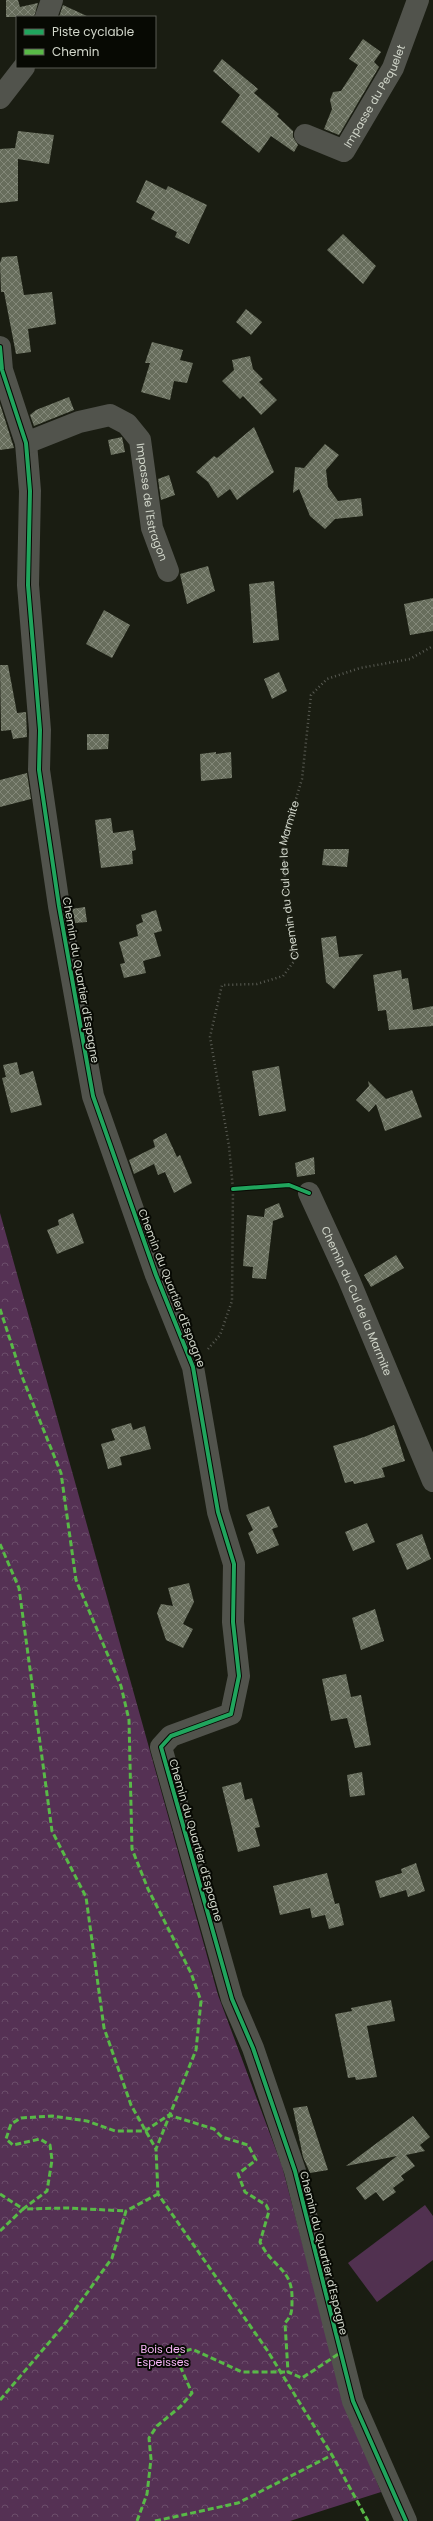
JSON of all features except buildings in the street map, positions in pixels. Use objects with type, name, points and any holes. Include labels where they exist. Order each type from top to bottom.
[{"type":"street","points":[[46,16],[52,0]]},
{"type":"street","name":"Impasse du Pequelet","points":[[305,135],[344,151],[393,68],[418,0]]},
{"type":"street","points":[[0,98],[23,68]]},
{"type":"street","name":"Chemin du Quartier d'Espagne","points":[[0,347],[2,370],[26,443],[30,491],[28,585],[40,730],[39,770],[59,906],[90,1081],[93,1096],[156,1275],[193,1367],[218,1512],[234,1564],[233,1622],[239,1676],[231,1714],[171,1736],[161,1747],[232,1999],[252,2048],[294,2171],[353,2401],[406,2521]]},
{"type":"street","name":"Impasse de l'Estragon","points":[[26,443],[79,422],[110,415],[127,424],[140,440],[152,528],[168,571]]},
{"type":"street","name":"Chemin du Cul de la Marmite","points":[[309,1193],[349,1280],[433,1481]]},
{"type":"path","points":[[233,1189],[289,1185],[309,1193]]},
{"type":"shaded area","points":[[425,2205],[433,2216],[433,2260],[377,2302],[348,2263]]},
{"type":"green space","name":"Bois des Espeisses","points":[[0,1213],[218,1995],[282,2166],[344,2401],[381,2492],[290,2521],[0,2521]]},
{"type":"marked path","points":[[0,1309],[23,1379],[61,1473],[76,1580],[121,1686],[129,1720],[132,1849],[148,1889],[191,1973],[201,2001],[196,2050],[156,2149],[158,2194],[267,2350],[332,2455],[368,2521]]},
{"type":"marked path","points":[[0,1544],[19,1588],[52,1831],[86,1897],[104,2028],[131,2105],[156,2149]]},
{"type":"marked path","points":[[0,2194],[23,2209],[47,2191],[52,2160],[50,2145],[40,2139],[13,2145],[6,2139],[11,2124],[21,2118],[52,2116],[87,2121],[115,2131],[145,2131],[169,2115],[214,2129],[222,2137],[248,2145],[256,2160],[238,2174],[245,2192],[266,2205],[269,2211],[260,2242],[265,2251],[286,2275],[289,2281],[292,2310],[285,2323],[288,2372],[302,2378],[340,2353]]},
{"type":"marked path","points":[[0,2400],[64,2325],[112,2258],[126,2211],[158,2194]]},
{"type":"marked path","points":[[0,2231],[23,2209],[68,2208],[126,2211]]},
{"type":"marked path","points":[[137,2521],[147,2494],[151,2459],[149,2438],[157,2426],[181,2406],[192,2393],[177,2359],[181,2352],[192,2349],[242,2372],[285,2372]]},
{"type":"marked path","points":[[155,2521],[238,2503],[332,2455]]},
{"type":"cycle path","points":[[0,347],[2,370],[26,443],[30,491],[28,585],[40,730],[39,770],[59,906],[93,1096],[156,1275],[193,1367],[218,1512],[234,1564],[233,1622],[239,1676],[231,1714],[171,1736],[161,1747],[232,1999],[253,2048],[295,2171],[353,2401],[406,2521]]},
{"type":"cycle path","points":[[233,1189],[289,1185],[309,1193]]}]
